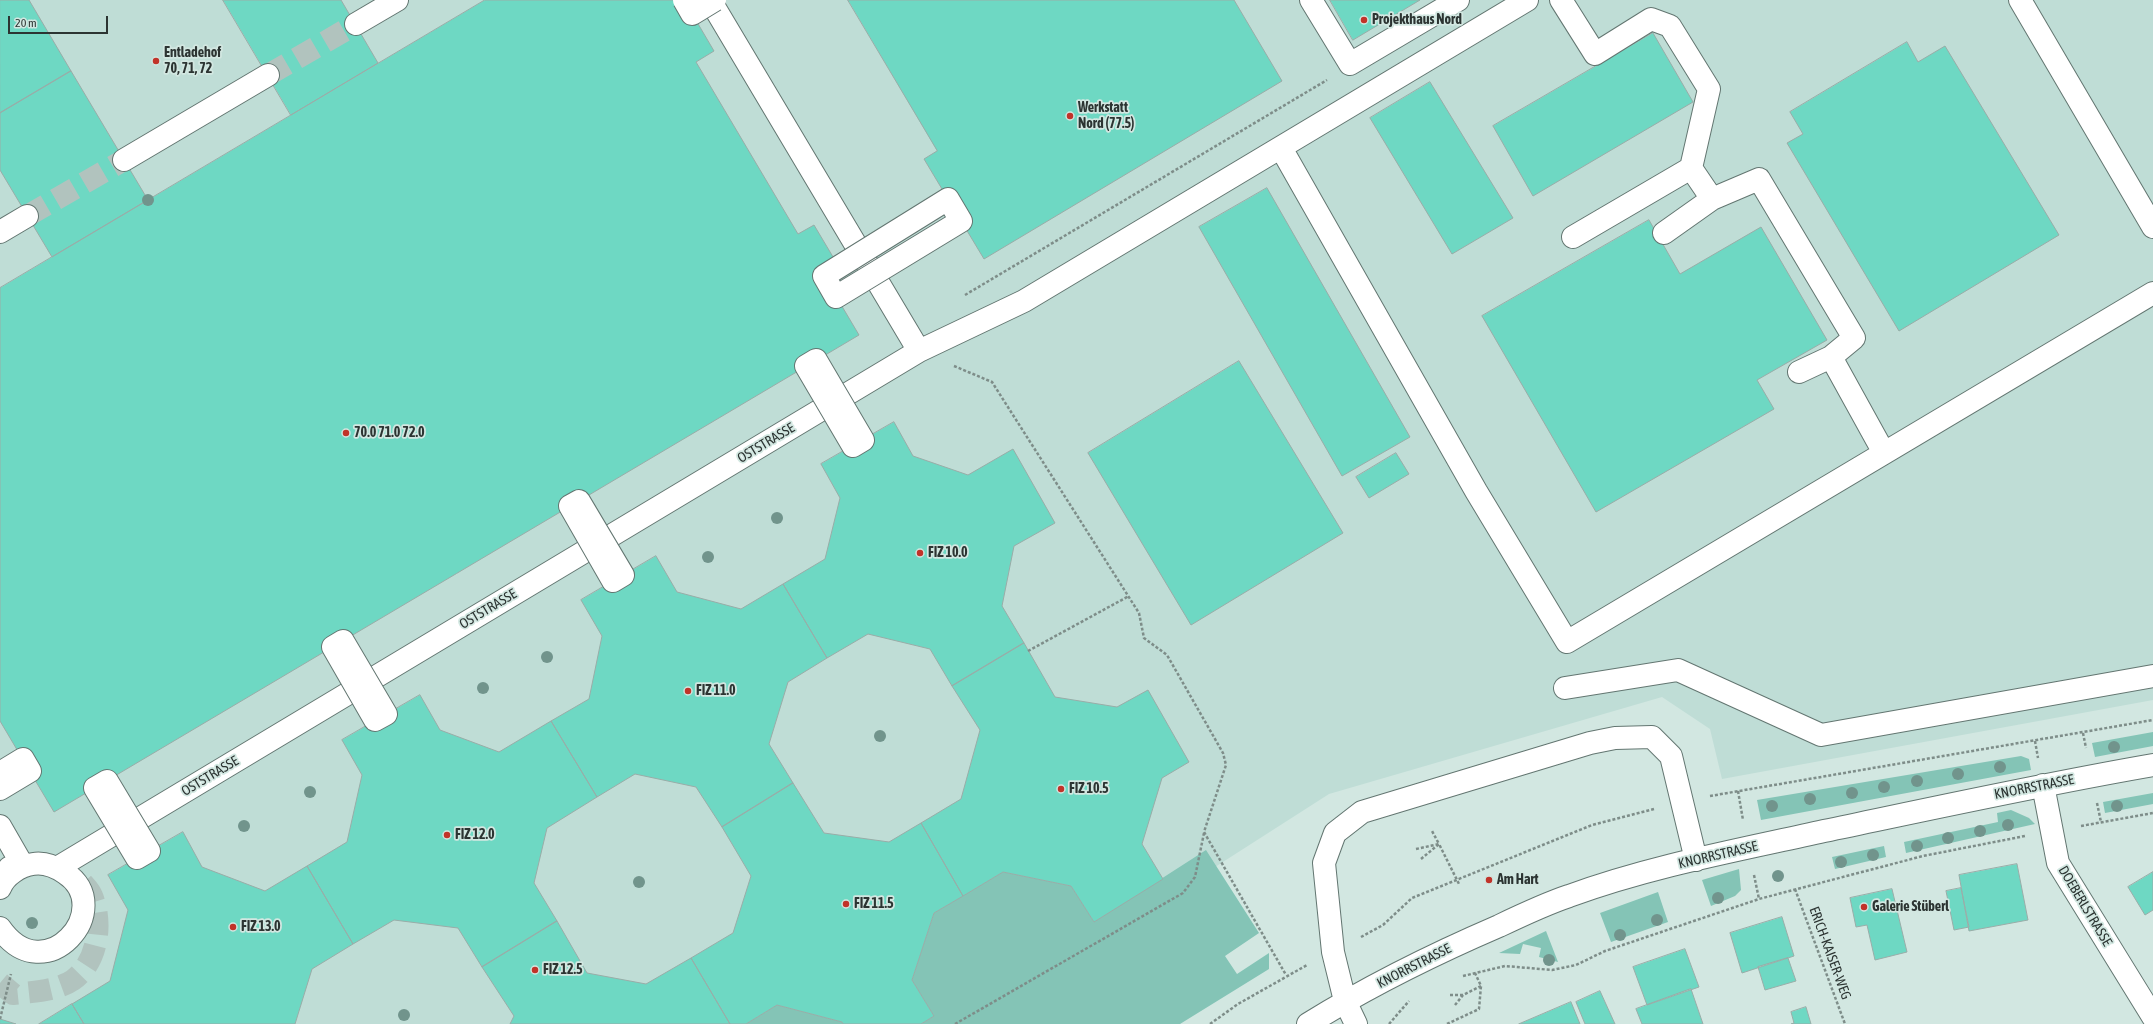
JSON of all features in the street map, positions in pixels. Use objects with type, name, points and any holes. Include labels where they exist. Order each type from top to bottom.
[{"type":"street","points":[[356,24],[397,0]]},
{"type":"street","points":[[684,0],[692,14],[715,0]]},
{"type":"street","points":[[710,0],[919,351]]},
{"type":"street","points":[[1311,0],[1350,64],[1458,0]]},
{"type":"street","name":"OSTSTRASSE","points":[[57,868],[919,351],[1024,301],[1527,0]]},
{"type":"street","points":[[1562,0],[1595,54],[1651,19],[1670,26],[1709,89],[1691,168],[1573,237]]},
{"type":"street","points":[[2020,0],[2153,227]]},
{"type":"street","points":[[124,160],[268,75]]},
{"type":"street","points":[[1281,148],[1476,491],[1567,642],[2153,293]]},
{"type":"street","points":[[1691,168],[1712,199]]},
{"type":"street","points":[[1664,233],[1712,199],[1759,179],[1854,338],[1832,357],[1800,372]]},
{"type":"street","points":[[948,199],[961,221],[836,297],[824,276],[948,199]]},
{"type":"street","points":[[0,232],[28,216]]},
{"type":"street","points":[[1832,357],[1884,453]]},
{"type":"street","points":[[1565,688],[1678,670],[1821,735],[2153,676]]},
{"type":"street","points":[[1356,1024],[1344,1002],[1333,952],[1324,863],[1334,833],[1362,812],[1590,743],[1615,738],[1652,737],[1671,756],[1696,860]]},
{"type":"street","points":[[0,773],[23,759],[30,771],[0,789]]},
{"type":"street","name":"KNORRSTRASSE","points":[[1308,1024],[1344,1002],[1454,945],[1568,896],[1607,883],[1696,860],[2043,785],[2153,765]]},
{"type":"street","name":"DOEBERLSTRASSE","points":[[2043,785],[2058,864],[2153,1017]]},
{"type":"street","points":[[0,826],[23,866]]},
{"type":"street","points":[[0,869],[34,864],[57,868],[69,876],[78,887],[83,900],[83,914],[79,928],[70,939],[59,948],[46,952],[31,951],[18,947],[7,938],[0,928]]},
{"type":"street","points":[[0,888],[10,874],[23,866]]},
{"type":"path","points":[[961,298],[1327,80],[1323,73]]},
{"type":"path","points":[[919,351],[992,382],[1129,596],[1139,613],[1144,638],[1167,655],[1223,752],[1226,765],[1204,832],[1195,877],[1183,893],[956,1024]]},
{"type":"path","points":[[1028,650],[1129,596]]},
{"type":"path","points":[[2083,733],[2087,752]]},
{"type":"path","points":[[2096,799],[2101,822]]},
{"type":"path","points":[[1447,1024],[1479,1009],[1481,986],[1475,973],[1505,966],[1552,970],[1576,965],[1612,948],[1759,898],[1923,856],[2153,813]]},
{"type":"path","points":[[1432,831],[1459,884]]},
{"type":"path","points":[[1204,832],[1286,976]]},
{"type":"path","points":[[1416,849],[1439,844]]},
{"type":"path","points":[[1421,859],[1439,844]]},
{"type":"path","name":"ERICH-KAISER-WEG","points":[[1795,889],[1845,1024]]},
{"type":"path","points":[[0,1019],[18,947]]},
{"type":"path","points":[[1455,1005],[1463,995],[1481,986]]},
{"type":"path","points":[[1450,995],[1463,995]]},
{"type":"path","points":[[1210,1024],[1238,1004]]},
{"type":"path","points":[[1389,1024],[1403,1009]]},
{"type":"shaded area","points":[[0,0],[2153,0],[2153,700],[1722,779],[1710,729],[1662,697],[1329,794],[970,1024],[0,1024]]},
{"type":"green space","points":[[2153,732],[2153,746],[2095,757],[2092,743]]},
{"type":"green space","points":[[2021,756],[2029,759],[2031,770],[1761,820],[1757,800]]},
{"type":"green space","points":[[2153,793],[2153,804],[2105,813],[2103,802]]},
{"type":"green space","points":[[2011,810],[2029,818],[2035,824],[1906,853],[1904,842],[1998,822],[1997,813]]},
{"type":"green space","points":[[1884,846],[1886,857],[1835,869],[1832,857]]},
{"type":"green space","points":[[1206,850],[1259,933],[1225,956],[1237,974],[1269,953],[1269,969],[1180,1024],[921,1024],[934,1016],[912,980],[934,913],[1003,872],[1071,886],[1094,922]]},
{"type":"green space","points":[[1739,869],[1741,890],[1735,896],[1711,906],[1702,880]]},
{"type":"green space","points":[[1658,892],[1668,922],[1611,942],[1600,913]]},
{"type":"green space","points":[[1546,931],[1558,962],[1539,957],[1541,948],[1523,944],[1520,954],[1499,953]]},
{"type":"green space","points":[[777,1005],[842,1022],[843,1024],[746,1024]]},
{"type":"building","points":[[0,0],[29,0],[71,71],[0,113]]},
{"type":"building","points":[[223,0],[341,0],[378,63],[291,115]]},
{"type":"building","name":"70.0 71.0 72.0","points":[[485,0],[684,0],[714,51],[696,62],[798,234],[814,225],[839,267],[824,276],[859,335],[54,812],[0,721],[0,288]]},
{"type":"building","name":"Werkstatt Nord (77.5)","points":[[848,0],[1234,0],[1282,81],[984,259],[924,159],[937,151]]},
{"type":"building","name":"Projekthaus Nord","points":[[1330,0],[1420,0],[1353,40]]},
{"type":"building","points":[[1653,33],[1693,102],[1533,196],[1493,126]]},
{"type":"building","points":[[1907,42],[1918,62],[1945,46],[2059,235],[1899,331],[1787,143],[1803,134],[1790,112]]},
{"type":"building","points":[[71,71],[148,200],[52,257],[0,170],[0,113]]},
{"type":"building","points":[[1430,82],[1513,218],[1452,254],[1370,118]]},
{"type":"building","points":[[1267,188],[1410,437],[1342,476],[1199,227]]},
{"type":"building","points":[[1649,220],[1680,274],[1761,227],[1827,340],[1757,380],[1774,409],[1596,512],[1482,316]]},
{"type":"building","points":[[1239,361],[1343,533],[1191,625],[1088,453]]},
{"type":"building","name":"FIZ 10.0","points":[[894,422],[913,456],[968,475],[1013,449],[1055,523],[1014,546],[1002,606],[1024,643],[952,686],[930,649],[868,634],[827,658],[783,584],[825,559],[840,498],[821,464]]},
{"type":"building","points":[[1396,453],[1409,474],[1369,498],[1356,477]]},
{"type":"building","name":"FIZ 11.0","points":[[656,556],[677,592],[741,609],[783,584],[827,658],[788,682],[769,744],[793,783],[722,827],[696,787],[635,774],[597,797],[551,721],[589,699],[602,636],[581,600]]},
{"type":"building","name":"FIZ 10.5","points":[[1024,643],[1055,697],[1117,707],[1148,690],[1189,762],[1162,778],[1142,844],[1163,879],[1094,922],[1071,886],[1003,872],[963,896],[921,823],[961,799],[980,730],[952,686]]},
{"type":"building","name":"FIZ 12.0","points":[[420,695],[440,730],[499,752],[551,721],[597,797],[547,828],[534,883],[557,921],[482,967],[458,928],[394,920],[353,944],[307,866],[347,842],[362,775],[342,740]]},
{"type":"building","name":"FIZ 11.5","points":[[793,783],[824,833],[889,842],[921,823],[963,896],[934,913],[912,980],[934,1016],[921,1024],[843,1024],[842,1022],[777,1005],[746,1024],[730,1024],[691,958],[733,933],[751,876],[722,827]]},
{"type":"building","name":"FIZ 13.0","points":[[183,832],[202,867],[265,891],[307,866],[353,944],[312,969],[295,1024],[84,1024],[72,1004],[110,981],[128,910],[108,875]]},
{"type":"building","points":[[2017,864],[2028,920],[1969,931],[1959,875]]},
{"type":"building","points":[[2153,872],[2153,910],[2145,915],[2128,887]]},
{"type":"building","points":[[1961,888],[1969,927],[1954,930],[1946,891]]},
{"type":"building","points":[[1892,889],[1907,952],[1875,960],[1867,925],[1856,927],[1850,898]]},
{"type":"building","points":[[1782,917],[1794,956],[1742,973],[1730,933]]},
{"type":"building","name":"FIZ 12.5","points":[[557,921],[587,973],[646,984],[691,958],[730,1024],[510,1024],[514,1016],[482,967]]},
{"type":"building","points":[[1685,949],[1699,987],[1647,1005],[1633,967]]},
{"type":"building","points":[[1788,958],[1796,981],[1765,990],[1758,967]]},
{"type":"building","points":[[1691,989],[1703,1024],[1642,1024],[1636,1009]]},
{"type":"building","points":[[1600,991],[1615,1024],[1585,1024],[1576,1002]]},
{"type":"building","points":[[1571,1002],[1580,1024],[1519,1024]]},
{"type":"building","points":[[72,1004],[84,1024],[39,1024]]},
{"type":"building","points":[[1806,1007],[1811,1024],[1791,1024],[1794,1023],[1791,1012]]},
{"type":"building","points":[[0,1019],[16,1024],[0,1024]]},
{"type":"tunnel","points":[[268,75],[356,24]]},
{"type":"tunnel","points":[[27,216],[124,160]]},
{"type":"tunnel","points":[[0,983],[13,994],[36,992],[67,984],[81,972],[93,953],[97,930],[97,918],[92,896],[81,881]]},
{"type":"place","name":"Projekthaus Nord","points":[[1364,20]]},
{"type":"place","name":"Entladehof 70, 71, 72","points":[[156,61]]},
{"type":"place","name":"Werkstatt Nord (77.5)","points":[[1070,116]]},
{"type":"place","name":"70.0 71.0 72.0","points":[[346,433]]},
{"type":"place","name":"FIZ 10.0","points":[[920,553]]},
{"type":"place","name":"FIZ 11.0","points":[[688,691]]},
{"type":"place","name":"FIZ 10.5","points":[[1061,789]]},
{"type":"place","name":"FIZ 12.0","points":[[447,835]]},
{"type":"place","name":"Am Hart","points":[[1489,880]]},
{"type":"place","name":"FIZ 11.5","points":[[846,904]]},
{"type":"place","name":"Galerie Stüberl","points":[[1864,907]]},
{"type":"place","name":"FIZ 13.0","points":[[233,927]]},
{"type":"place","name":"FIZ 12.5","points":[[535,970]]}]
